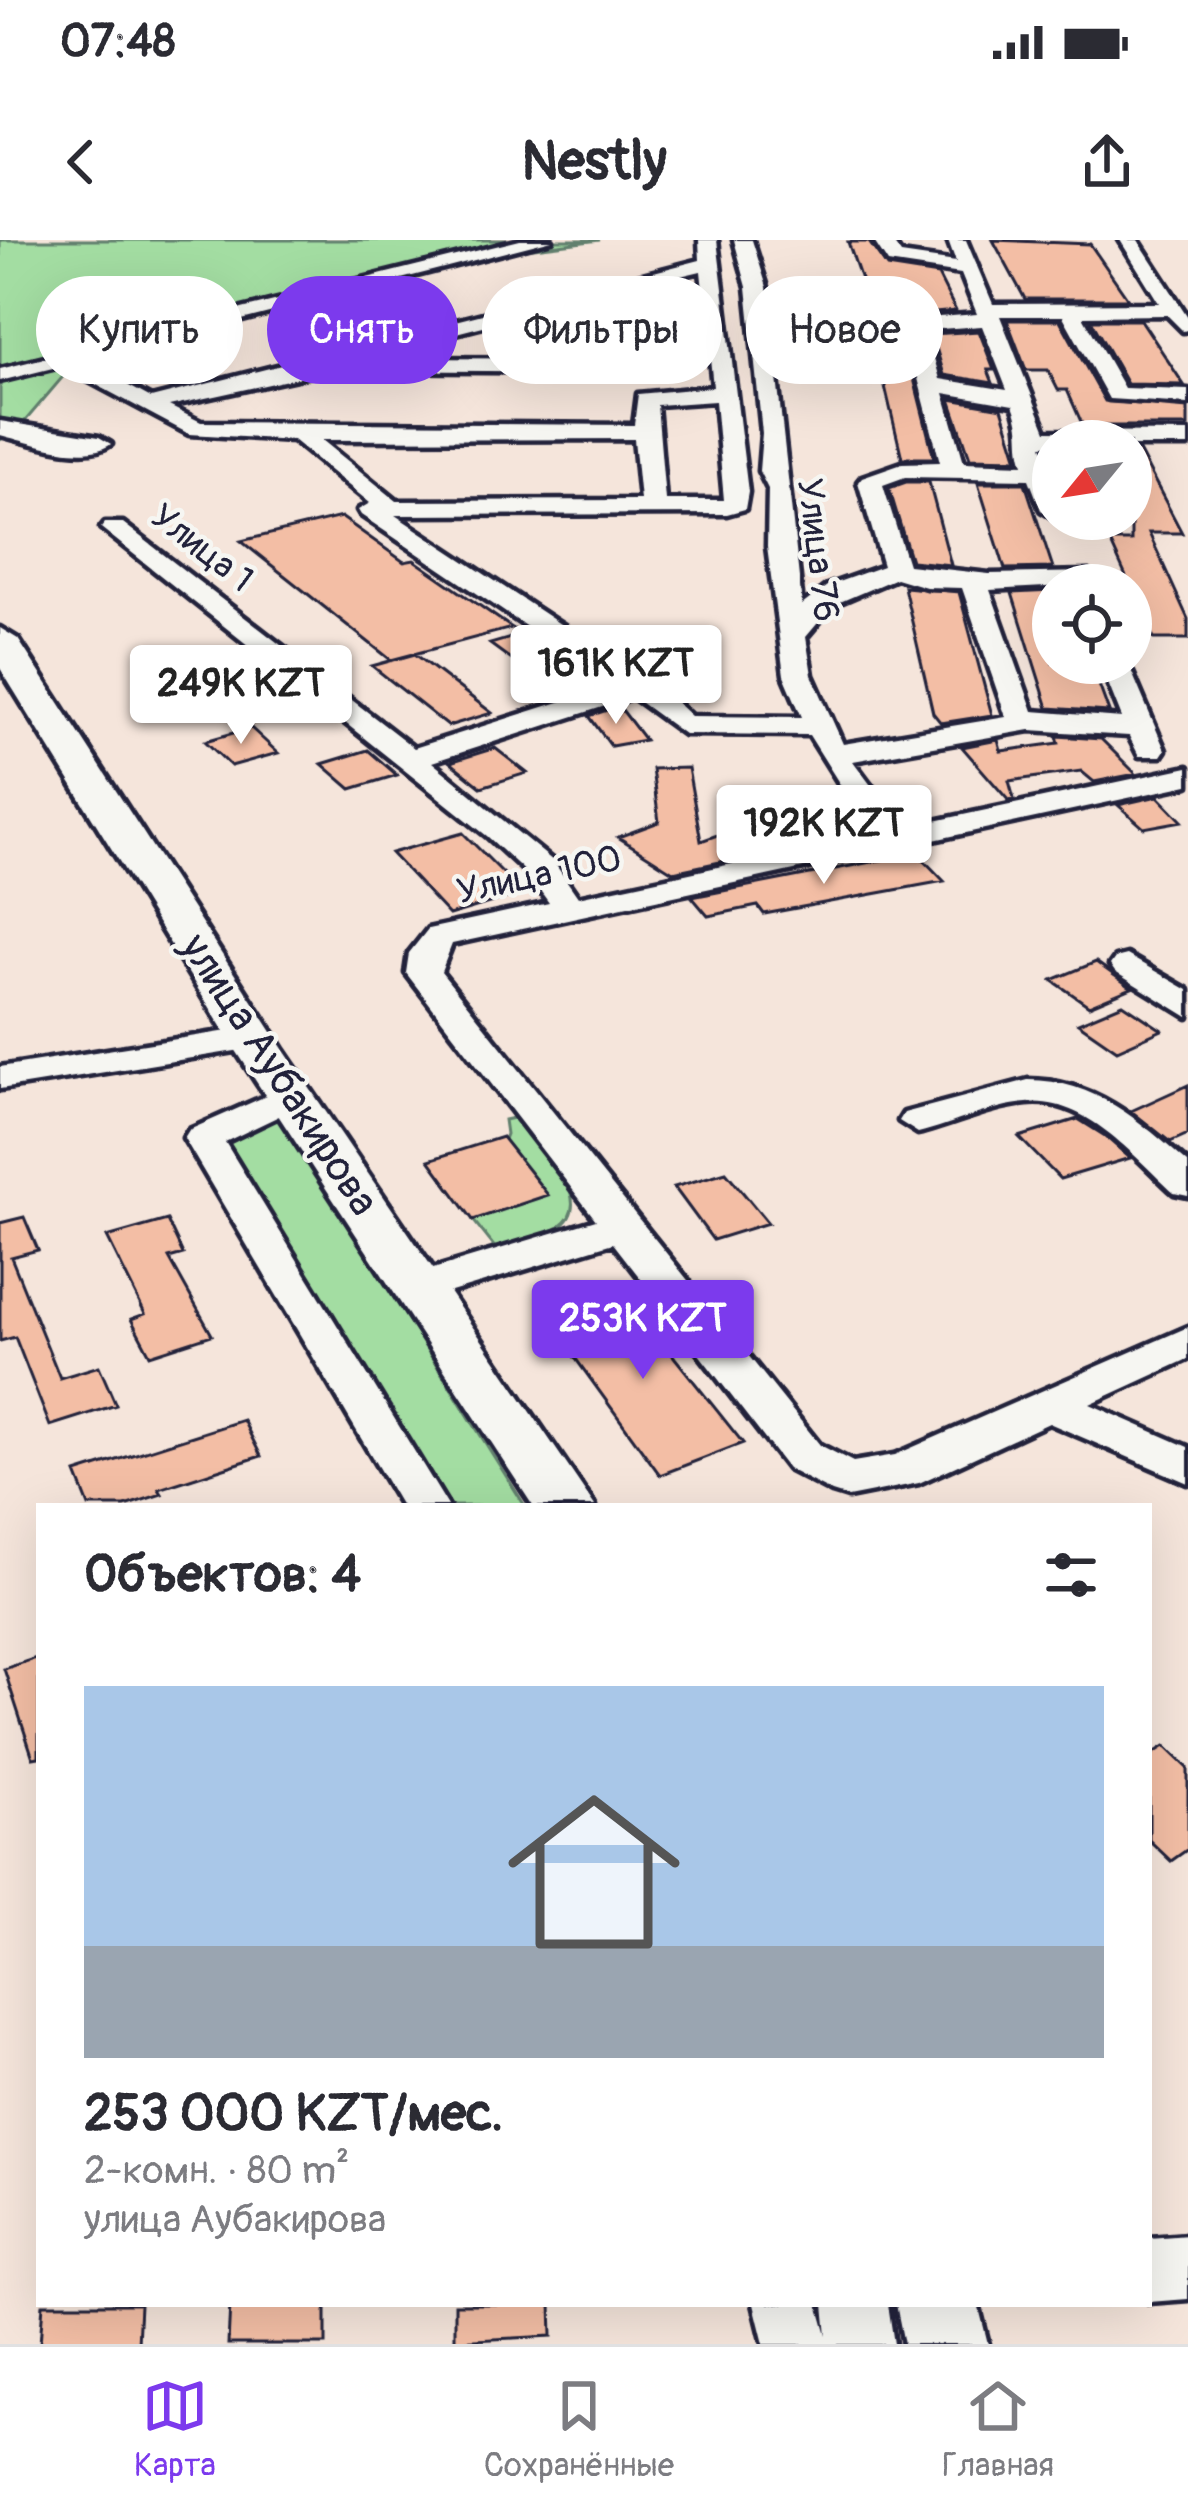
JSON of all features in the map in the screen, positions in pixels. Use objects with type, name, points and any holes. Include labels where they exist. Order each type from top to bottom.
[{"type":"main road","name":"улица Аубакирова","points":[[3,649],[291,1096],[563,1503]]},
{"type":"main road","points":[[938,2307],[946,2344]]},
{"type":"street","points":[[243,313],[543,240]]},
{"type":"street","name":"Улица 76","points":[[743,240],[757,287],[773,433],[771,470],[780,489],[780,548],[798,676],[832,755],[862,795],[908,834]]},
{"type":"street","points":[[882,240],[895,259],[971,270]]},
{"type":"street","points":[[957,240],[1024,400],[1035,431],[1032,442]]},
{"type":"street","points":[[1129,240],[1176,304],[1188,333]]},
{"type":"street","points":[[299,434],[391,508],[736,504],[727,394],[714,366],[709,252],[632,276]]},
{"type":"street","points":[[943,321],[1176,304]]},
{"type":"street","points":[[1069,309],[1112,389],[1130,397],[1188,398]]},
{"type":"street","points":[[243,381],[482,320]]},
{"type":"street","points":[[113,384],[197,429],[299,434],[645,432]]},
{"type":"street","points":[[152,404],[230,384]]},
{"type":"street","points":[[152,404],[284,397],[296,384]]},
{"type":"street","points":[[927,384],[954,469]]},
{"type":"street","points":[[933,384],[1024,400]]},
{"type":"street","points":[[653,506],[646,399],[727,394]]},
{"type":"street","points":[[0,428],[57,442],[98,444]]},
{"type":"street","points":[[1031,438],[1188,439]]},
{"type":"street","points":[[897,569],[870,482],[902,470],[1032,472]]},
{"type":"street","points":[[370,509],[559,636],[615,661],[684,725],[820,726]]},
{"type":"street","name":"Улица 1","points":[[114,528],[411,759],[541,868],[569,908]]},
{"type":"street","points":[[1028,722],[1020,716],[974,583],[1071,556]]},
{"type":"street","points":[[793,636],[806,611],[835,590],[897,569],[926,579],[980,580]]},
{"type":"street","points":[[1123,684],[1140,727],[1176,778]]},
{"type":"street","points":[[411,759],[638,686]]},
{"type":"street","points":[[832,755],[1028,722],[1140,727]]},
{"type":"street","name":"Улица 100","points":[[623,1226],[423,973],[426,953],[440,936],[1176,778]]},
{"type":"street","points":[[1127,965],[1188,1006]]},
{"type":"street","points":[[0,1078],[253,1038]]},
{"type":"street","points":[[918,1121],[1032,1090],[1070,1096],[1107,1116],[1188,1184]]},
{"type":"street","points":[[291,1096],[203,1138],[423,1503]]},
{"type":"street","points":[[418,1288],[623,1226],[804,1457],[848,1480],[903,1472],[1188,1342]]},
{"type":"street","points":[[1052,1406],[1188,1466]]},
{"type":"street","points":[[1152,2270],[1188,2267]]},
{"type":"street","points":[[786,2307],[797,2344]]},
{"type":"street","points":[[856,2307],[861,2344]]},
{"type":"green space","points":[[0,240],[600,240],[517,250],[412,276],[267,276],[267,312],[243,318],[243,276],[36,276],[36,384],[57,384],[20,427],[0,440]]},
{"type":"green space","points":[[281,1117],[523,1503],[432,1503],[221,1138]]},
{"type":"green space","points":[[518,1117],[561,1170],[572,1202],[570,1216],[537,1237],[496,1249],[473,1220],[506,1134],[504,1120]]},
{"type":"building","points":[[993,240],[1090,244],[1128,299],[1025,299]]},
{"type":"building","points":[[848,242],[869,242],[887,267],[938,276],[860,276]]},
{"type":"building","points":[[943,285],[956,311],[943,312]]},
{"type":"building","points":[[1007,320],[1060,320],[1105,401],[1188,408],[1188,426],[1152,426],[1152,420],[1080,420],[1067,390],[1058,390],[1048,370],[1026,370]]},
{"type":"building","points":[[1091,320],[1141,320],[1184,385],[1127,384]]},
{"type":"building","points":[[979,331],[994,370],[988,370],[993,383],[944,375],[943,333]]},
{"type":"building","points":[[884,384],[915,384],[934,458],[902,458]]},
{"type":"building","points":[[950,399],[1002,408],[1018,459],[970,458]]},
{"type":"building","points":[[1152,476],[1182,533],[1152,533]]},
{"type":"building","points":[[929,482],[951,565],[911,561],[889,488]]},
{"type":"building","points":[[978,483],[1025,483],[1032,504],[1032,540],[1044,540],[1052,564],[1005,569]]},
{"type":"building","points":[[341,517],[404,562],[414,560],[512,628],[391,660],[241,541]]},
{"type":"building","points":[[1152,540],[1188,619],[1188,639],[1154,639],[1152,564],[1120,564],[1110,541]]},
{"type":"building","points":[[904,587],[959,592],[992,715],[941,723],[933,713]]},
{"type":"building","points":[[1032,592],[1032,657],[1012,593]]},
{"type":"building","points":[[528,633],[602,684],[560,695],[490,644]]},
{"type":"building","points":[[415,654],[492,713],[448,726],[372,666]]},
{"type":"building","points":[[1040,684],[1099,684],[1109,712],[1048,708]]},
{"type":"building","points":[[619,706],[645,740],[611,746],[589,716]]},
{"type":"building","points":[[251,728],[278,753],[231,766],[205,741]]},
{"type":"building","points":[[1057,736],[1101,739],[1136,774],[1094,782],[1081,771],[1009,781],[1014,799],[1009,801],[962,747],[998,740],[1001,751],[1059,743]]},
{"type":"building","points":[[495,748],[527,773],[481,787],[450,762]]},
{"type":"building","points":[[368,750],[397,775],[351,789],[322,764]]},
{"type":"building","points":[[688,768],[701,841],[734,829],[767,852],[673,872],[618,837],[659,822],[652,769]]},
{"type":"building","points":[[1158,796],[1182,821],[1144,828],[1118,805]]},
{"type":"building","points":[[463,833],[523,893],[449,915],[391,853]]},
{"type":"building","points":[[917,853],[944,881],[764,914],[758,906],[708,916],[692,897]]},
{"type":"building","points":[[1096,962],[1132,988],[1089,1006],[1052,980]]},
{"type":"building","points":[[1123,1004],[1162,1030],[1117,1050],[1078,1023]]},
{"type":"building","points":[[1188,1085],[1188,1134],[1170,1142],[1131,1111]]},
{"type":"building","points":[[1078,1119],[1130,1158],[1060,1179],[1019,1137]]},
{"type":"building","points":[[502,1137],[548,1195],[473,1220],[429,1160]]},
{"type":"building","points":[[726,1172],[768,1223],[713,1240],[674,1187]]},
{"type":"building","points":[[24,1217],[38,1250],[11,1257],[60,1378],[99,1366],[116,1405],[50,1426],[15,1337],[0,1341],[0,1223]]},
{"type":"building","points":[[167,1220],[183,1254],[169,1258],[212,1335],[150,1355],[131,1319],[145,1314],[107,1237]]},
{"type":"building","points":[[622,1288],[743,1443],[660,1475],[544,1315]]},
{"type":"building","points":[[243,1420],[261,1456],[159,1489],[162,1494],[134,1503],[88,1503],[76,1473]]},
{"type":"building","points":[[36,1658],[36,1758],[33,1758],[4,1669]]},
{"type":"building","points":[[1165,1746],[1188,1768],[1188,1849],[1171,1861],[1152,1843],[1152,1754]]},
{"type":"building","points":[[43,2307],[140,2307],[138,2344],[40,2344]]},
{"type":"building","points":[[230,2307],[326,2307],[326,2344],[228,2344]]},
{"type":"building","points":[[455,2307],[551,2307],[552,2336],[455,2341]]}]
